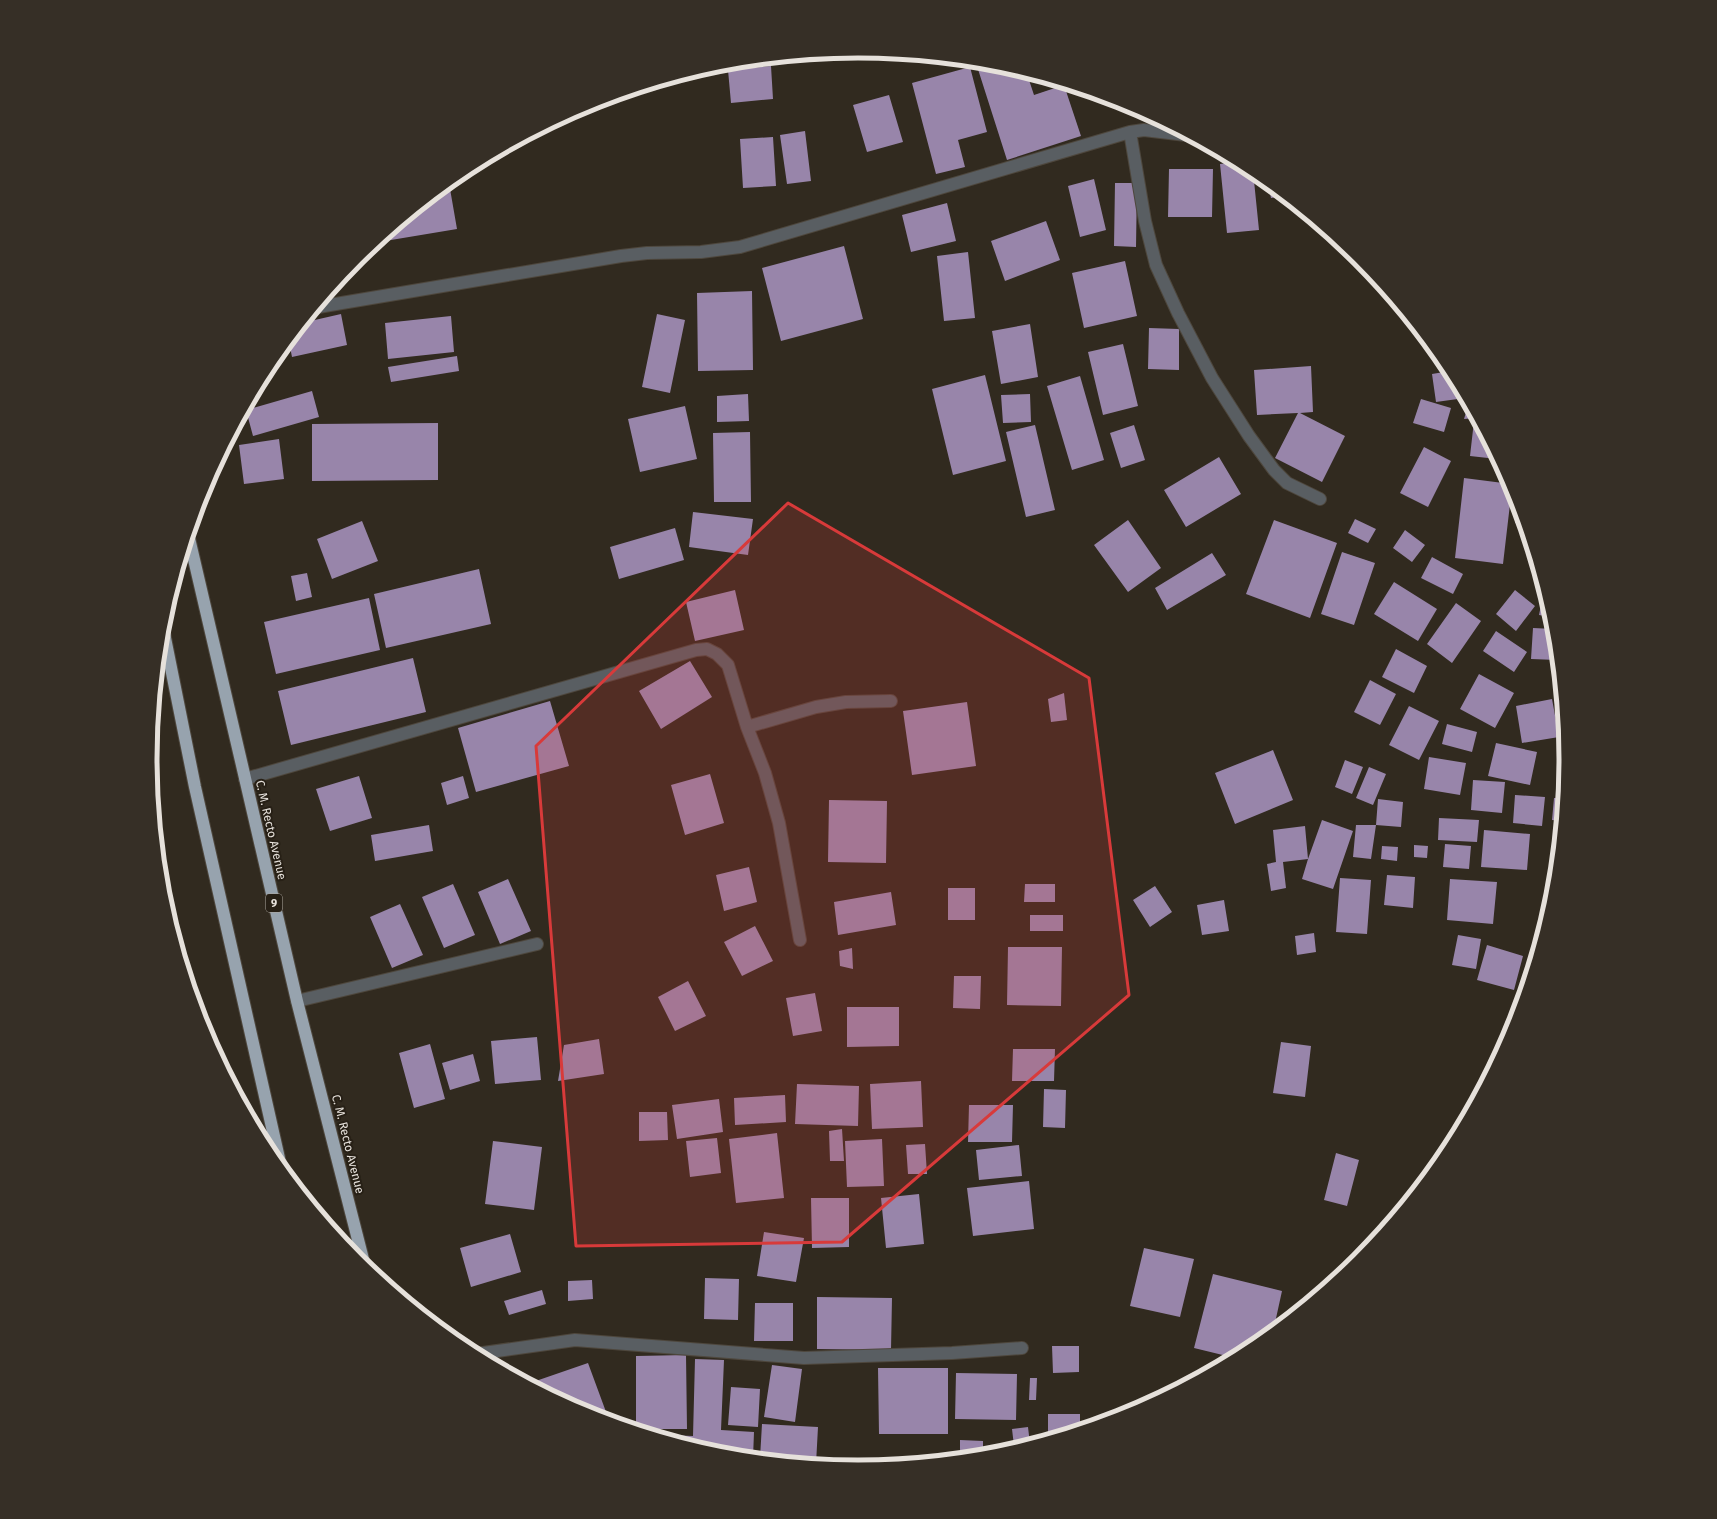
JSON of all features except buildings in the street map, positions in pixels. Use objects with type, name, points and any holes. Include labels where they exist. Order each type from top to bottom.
[{"type":"highway","name":"C. M. Recto Avenue","points":[[191,545],[297,1001],[362,1256]]},
{"type":"highway","points":[[167,645],[195,787],[278,1153]]},
{"type":"street","points":[[323,306],[621,256],[647,253],[701,252],[740,247],[1130,132],[1144,130],[1176,134]]},
{"type":"street","points":[[1130,132],[1145,221],[1156,265],[1178,313],[1212,378],[1274,470],[1287,483],[1320,499]]},
{"type":"street","points":[[245,780],[696,650],[707,649],[717,654],[728,665],[747,727],[765,773],[779,823],[800,940]]},
{"type":"street","points":[[747,727],[816,707],[846,702],[891,701]]},
{"type":"street","points":[[297,1001],[537,944]]},
{"type":"street","points":[[485,1353],[576,1340],[804,1358],[952,1353],[1022,1348]]},
{"type":"highlighted area","points":[[788,503],[1089,678],[1129,995],[842,1242],[576,1246],[536,746]]}]
